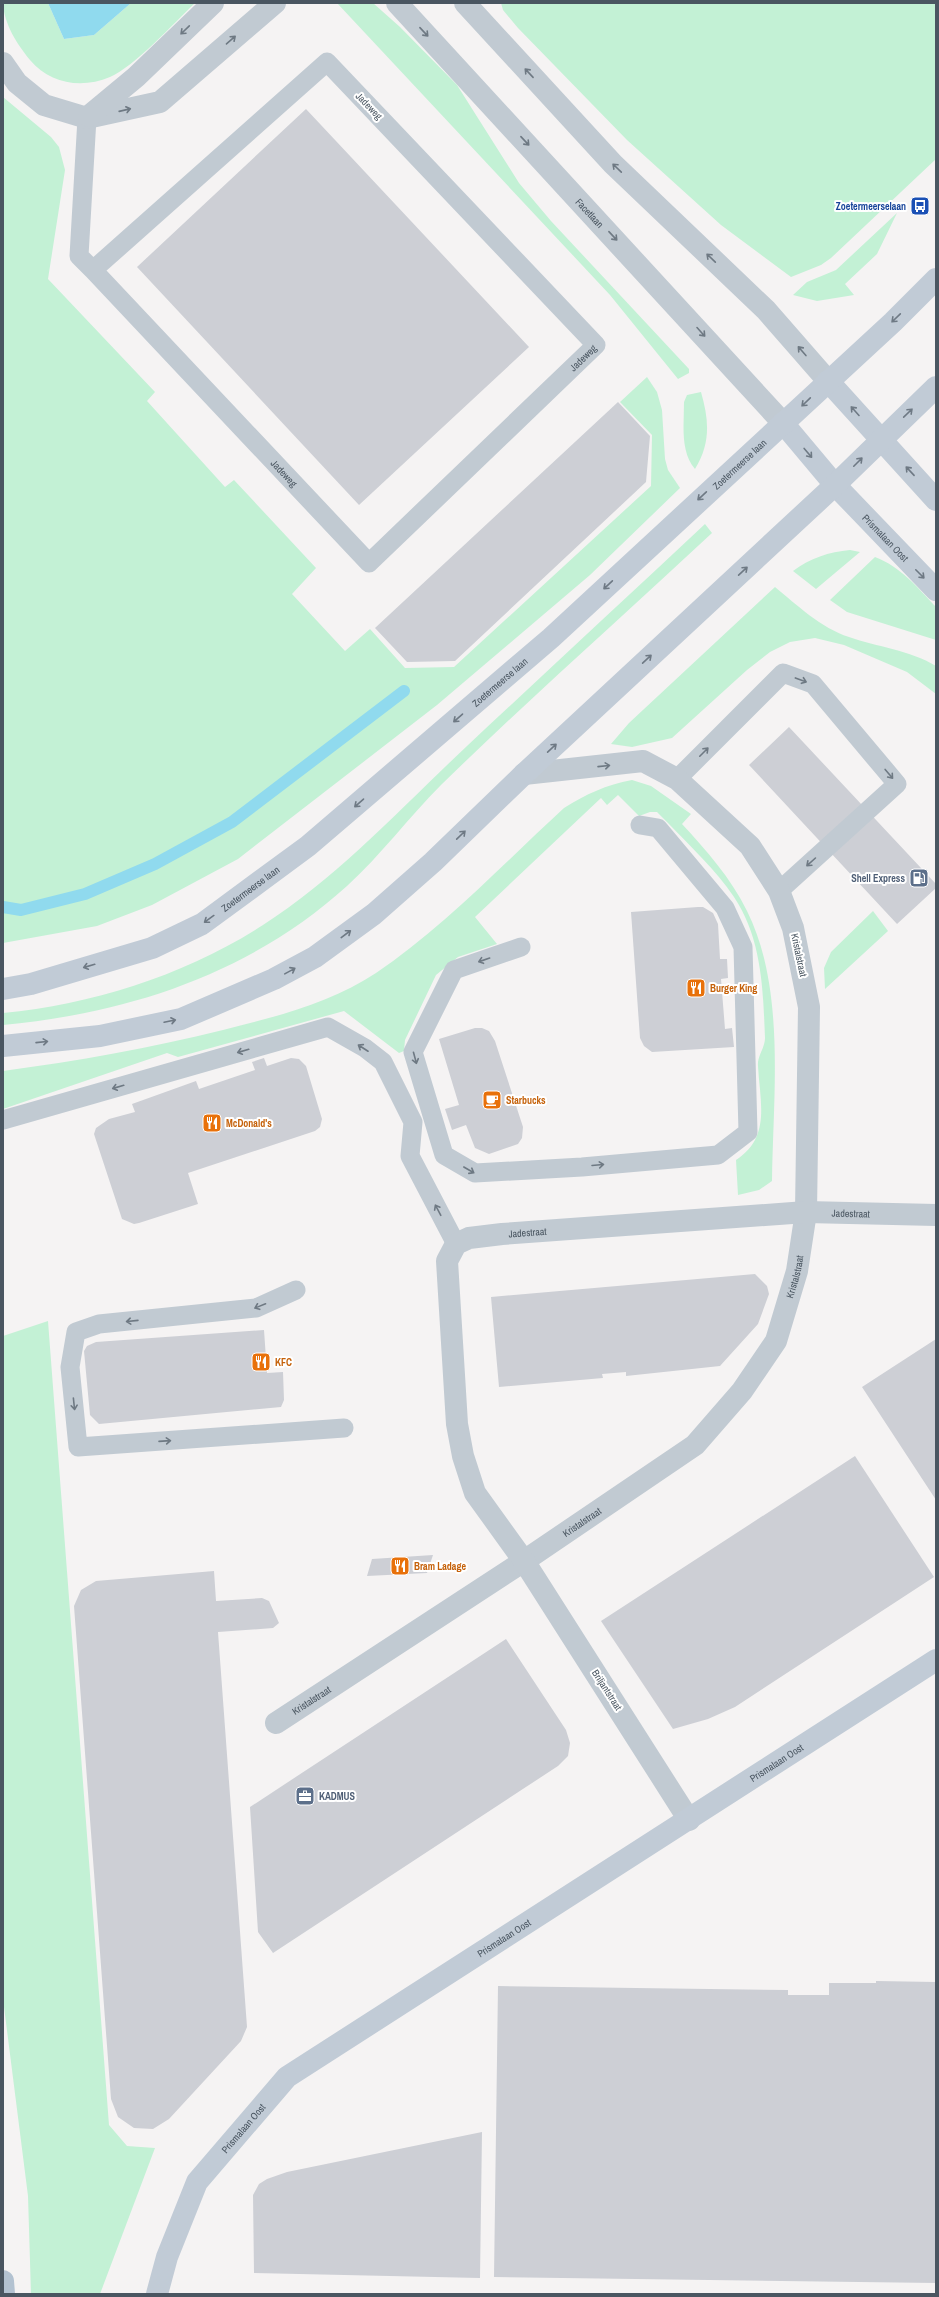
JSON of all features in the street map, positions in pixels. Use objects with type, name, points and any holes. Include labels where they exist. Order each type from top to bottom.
[{"type":"main road","points":[[3,2281],[4,2294]]},
{"type":"street","points":[[87,118],[136,77],[213,3]]},
{"type":"street","points":[[3,64],[17,83],[44,105],[87,118],[160,102],[275,3]]},
{"type":"street","name":"Facetlaan","points":[[397,3],[783,423]]},
{"type":"street","points":[[465,3],[613,164],[766,310],[936,500]]},
{"type":"street","name":"Zoetermeerse laan","points":[[3,989],[31,984],[152,948],[209,919],[308,846],[551,638],[936,279]]},
{"type":"street","points":[[3,1046],[100,1036],[181,1019],[274,980],[315,957],[374,914],[433,862],[524,774],[835,485],[936,387]]},
{"type":"street","name":"Prismalaan Oost","points":[[783,423],[835,485],[936,590]]},
{"type":"street","name":"Kristalstraat","points":[[276,1723],[524,1561],[695,1444],[742,1391],[776,1341],[797,1271],[806,1212],[810,1007],[793,928],[779,891],[750,846],[677,779],[643,761],[524,774]]},
{"type":"street","name":"Jadestraat","points":[[456,1244],[469,1238],[502,1234],[806,1212],[936,1215]]},
{"type":"street","points":[[456,1244],[448,1261],[457,1424],[463,1456],[475,1493],[524,1561]]},
{"type":"street","name":"Briljantstraat","points":[[524,1561],[689,1820]]},
{"type":"street","name":"Prismalaan Oost","points":[[157,2294],[167,2256],[197,2182],[287,2078],[936,1660]]},
{"type":"lane","name":"Jadeweg","points":[[87,118],[79,256],[370,563],[596,345],[327,62],[93,270]]},
{"type":"lane","points":[[677,779],[783,674],[813,684],[897,784],[779,891]]},
{"type":"lane","points":[[521,947],[454,970],[413,1052],[444,1155],[475,1173],[582,1167],[718,1155],[748,1132],[743,947],[725,908],[658,828],[640,825]]},
{"type":"lane","points":[[3,1120],[328,1027],[365,1048],[383,1062],[413,1122],[410,1156],[456,1244]]},
{"type":"lane","points":[[296,1290],[256,1308],[99,1324],[76,1332],[70,1367],[78,1446],[344,1428]]},
{"type":"green space","points":[[3,3],[48,3],[64,39],[94,35],[131,3],[195,3],[166,32],[120,72],[99,81],[78,83],[57,79],[38,68],[30,60],[12,33],[6,19]]},
{"type":"green space","points":[[337,3],[373,3],[400,27],[457,85],[519,183],[551,221],[689,369],[689,373],[678,379],[610,295]]},
{"type":"green space","points":[[501,3],[936,3],[936,159],[831,258],[821,265],[791,277],[721,225],[627,140],[518,28],[503,10]]},
{"type":"green space","points":[[3,97],[51,137],[59,147],[65,170],[48,279],[155,392],[147,401],[225,487],[234,480],[316,568],[292,594],[345,651],[370,629],[405,668],[454,667],[651,486],[652,435],[620,402],[647,377],[657,392],[662,410],[665,459],[668,470],[680,488],[590,575],[437,705],[238,859],[152,905],[97,926],[3,943]]},
{"type":"green space","points":[[897,213],[877,254],[845,284],[854,295],[817,301],[793,295],[807,282],[836,270]]},
{"type":"green space","points":[[701,392],[706,412],[707,431],[704,450],[695,469],[690,462],[685,446],[684,402],[687,395]]},
{"type":"green space","points":[[705,524],[712,533],[474,753],[429,797],[383,849],[347,886],[310,916],[271,943],[229,965],[187,984],[142,999],[97,1010],[50,1019],[3,1025],[3,1013],[37,1009],[105,994],[138,984],[202,959],[233,943],[291,906],[369,840],[467,746]]},
{"type":"green space","points":[[850,550],[860,552],[816,589],[793,571],[799,566],[820,556]]},
{"type":"green space","points":[[875,557],[901,572],[936,607],[936,640],[847,612],[830,600]]},
{"type":"green space","points":[[775,587],[819,622],[839,633],[915,656],[936,666],[936,694],[907,672],[844,645],[815,638],[790,642],[770,652],[747,670],[672,738],[632,747],[611,744],[629,723]]},
{"type":"green space","points":[[632,780],[651,786],[691,814],[682,824],[709,854],[726,876],[747,911],[759,942],[768,974],[772,1008],[775,1079],[772,1181],[759,1190],[738,1195],[736,1160],[747,1151],[754,1141],[759,1130],[761,1118],[758,1062],[765,1038],[762,983],[756,947],[750,930],[743,913],[727,887],[702,858],[667,822],[657,812],[650,812],[639,816],[618,795],[607,805],[601,798],[475,917],[497,944],[458,957],[436,975],[405,1040],[404,1051],[399,1053],[344,1011],[178,1057],[167,1053],[3,1109],[3,1071],[114,1054],[223,1030],[302,1008],[322,1001],[359,984],[401,955],[449,916],[564,808],[580,798],[596,791]]},
{"type":"green space","points":[[873,911],[888,931],[825,989],[824,968],[831,952]]},
{"type":"green space","points":[[48,1321],[109,2125],[127,2146],[155,2148],[100,2294],[31,2294],[28,2196],[3,1999],[3,1336]]},
{"type":"water","points":[[48,3],[131,3],[94,35],[64,39]]},
{"type":"building","points":[[306,109],[529,347],[359,505],[137,267]]},
{"type":"building","points":[[618,402],[650,436],[646,482],[455,661],[407,662],[375,628]]},
{"type":"building","points":[[789,727],[936,884],[936,888],[897,924],[749,765]]},
{"type":"building","points":[[703,907],[713,913],[718,924],[720,959],[727,959],[728,978],[721,979],[725,1029],[732,1028],[734,1047],[652,1052],[644,1046],[640,1038],[631,912]]},
{"type":"building","points":[[475,1028],[482,1028],[489,1031],[495,1041],[523,1127],[522,1138],[518,1144],[489,1154],[475,1148],[466,1125],[452,1130],[445,1109],[459,1105],[439,1039]]},
{"type":"building","points":[[264,1058],[267,1066],[291,1058],[299,1059],[306,1066],[322,1119],[320,1127],[315,1131],[188,1173],[198,1204],[134,1224],[122,1219],[94,1134],[96,1128],[109,1119],[135,1112],[132,1104],[196,1081],[199,1089],[255,1070],[252,1062]]},
{"type":"building","points":[[755,1274],[767,1286],[769,1294],[758,1324],[720,1366],[626,1376],[626,1372],[602,1374],[603,1378],[499,1387],[491,1297]]},
{"type":"building","points":[[264,1330],[267,1373],[283,1372],[284,1400],[281,1407],[99,1424],[90,1415],[84,1351],[87,1346],[96,1342]]},
{"type":"building","points":[[936,1339],[936,1500],[862,1387]]},
{"type":"building","points":[[855,1456],[934,1577],[735,1707],[708,1719],[673,1729],[601,1621]]},
{"type":"building","name":"Bram Ladage","points":[[433,1555],[427,1573],[367,1576],[372,1559]]},
{"type":"building","points":[[214,1571],[216,1601],[262,1598],[269,1601],[279,1623],[273,1628],[218,1632],[247,2027],[241,2041],[169,2119],[153,2129],[134,2128],[118,2117],[111,2099],[74,1606],[81,1590],[96,1581]]},
{"type":"building","points":[[506,1639],[566,1730],[570,1743],[568,1756],[558,1766],[273,1953],[258,1932],[250,1807]]},
{"type":"building","points":[[876,1981],[936,1982],[936,2283],[494,2277],[498,1986],[788,1990],[788,1995],[829,1995],[829,1983],[876,1983]]},
{"type":"building","points":[[482,2132],[480,2278],[254,2273],[253,2195],[259,2184],[267,2179],[287,2172]]},
{"type":"waterway","points":[[3,907],[21,910],[85,894],[155,864],[232,822],[404,691]]},
{"type":"place","name":"Zoetermeerselaan","points":[[920,206]]},
{"type":"place","name":"Shell Express","points":[[919,878]]},
{"type":"place","name":"Burger King","points":[[696,988]]},
{"type":"place","name":"Starbucks","points":[[492,1100]]},
{"type":"place","name":"McDonald's","points":[[212,1123]]},
{"type":"place","name":"KFC","points":[[261,1362]]},
{"type":"place","name":"Bram Ladage","points":[[400,1566]]},
{"type":"place","name":"KADMUS","points":[[305,1796]]}]
